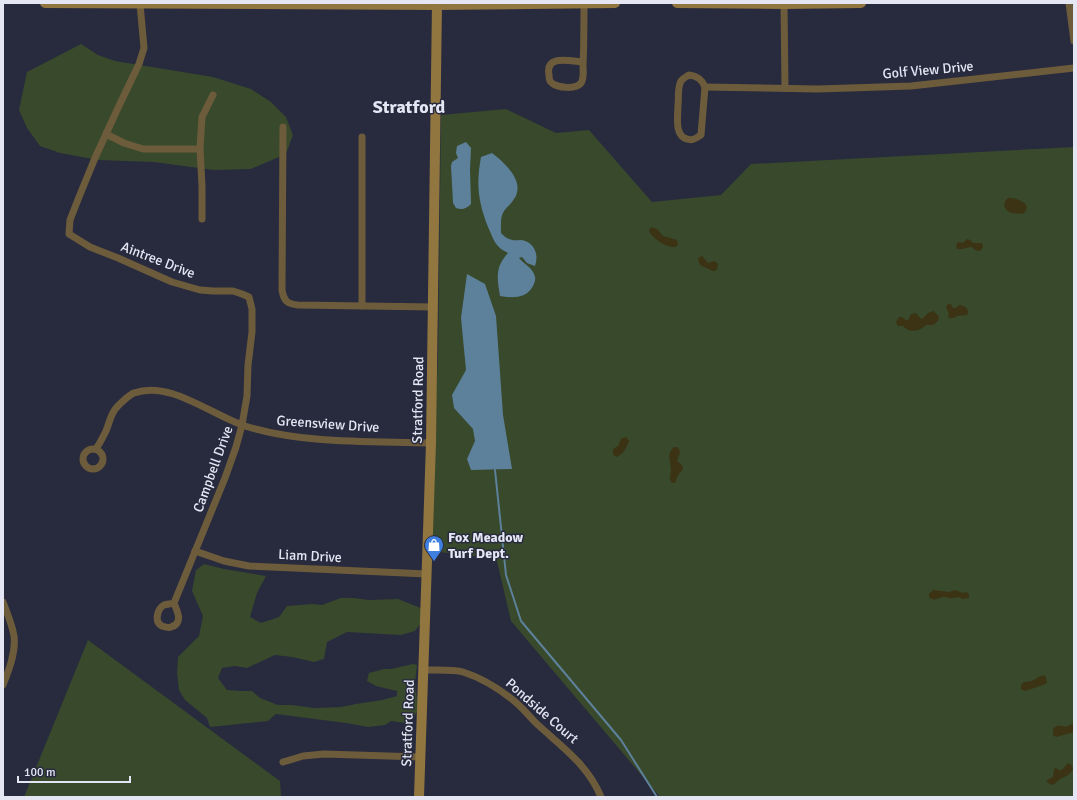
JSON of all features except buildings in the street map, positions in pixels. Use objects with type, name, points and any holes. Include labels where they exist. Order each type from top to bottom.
[{"type":"main road","points":[[45,3],[615,3]]},
{"type":"main road","points":[[677,3],[861,3]]},
{"type":"main road","name":"Stratford Road","points":[[419,797],[431,442],[437,4]]},
{"type":"street","points":[[583,62],[558,60],[552,62],[548,67],[550,81],[561,87],[572,87],[579,85],[582,82],[583,62],[584,3]]},
{"type":"street","points":[[1069,3],[1074,41]]},
{"type":"street","points":[[140,4],[144,48],[139,64],[106,134],[124,143],[143,149],[200,149]]},
{"type":"street","points":[[784,4],[785,88]]},
{"type":"street","name":"Golf View Drive","points":[[705,87],[818,89],[911,86],[1074,68]]},
{"type":"street","points":[[688,75],[693,75],[703,82],[705,87],[701,135],[695,139],[689,140],[684,138],[680,133],[678,125],[679,87],[682,79],[688,75]]},
{"type":"street","points":[[202,219],[200,149],[202,117],[213,95]]},
{"type":"street","points":[[283,127],[282,290],[286,301],[292,304],[433,307]]},
{"type":"street","name":"Aintree Drive","points":[[106,134],[70,220],[69,234],[90,247],[172,282],[200,290],[233,291],[242,294]]},
{"type":"street","points":[[362,137],[362,306]]},
{"type":"street","name":"Campbell Drive","points":[[174,603],[225,478],[242,425],[247,396],[248,365],[252,332],[252,309],[249,297],[242,294]]},
{"type":"street","name":"Greensview Drive","points":[[96,449],[106,431],[114,410],[132,393],[148,390],[172,393],[242,425],[266,432],[304,438],[431,442]]},
{"type":"street","name":"Liam Drive","points":[[196,550],[224,561],[249,566],[427,574]]},
{"type":"street","points":[[3,602],[14,634],[12,658],[3,685]]},
{"type":"street","name":"Pondside Court","points":[[423,670],[461,672],[489,683],[514,701],[537,724],[566,749],[586,770],[601,797]]},
{"type":"street","points":[[283,762],[324,754],[420,757]]},
{"type":"green space","points":[[81,44],[98,55],[115,61],[213,77],[251,89],[271,102],[286,117],[293,135],[286,154],[251,169],[213,170],[154,162],[98,160],[60,153],[40,146],[27,128],[19,110],[27,72]]},
{"type":"green space","points":[[506,109],[556,133],[589,130],[652,202],[721,195],[751,164],[1074,147],[1074,797],[660,797],[511,621],[496,557],[493,558],[438,552],[437,550],[428,551],[438,359],[441,115]]},
{"type":"green space","points":[[204,564],[266,576],[257,593],[250,617],[261,623],[279,617],[287,606],[312,604],[322,605],[341,598],[369,600],[398,599],[423,609],[421,623],[415,631],[401,635],[347,632],[327,642],[324,659],[314,662],[275,655],[247,668],[235,666],[222,668],[218,678],[227,690],[252,691],[260,698],[278,705],[314,708],[341,707],[397,696],[397,691],[376,686],[367,681],[369,673],[413,664],[417,665],[415,682],[418,710],[413,718],[405,723],[391,721],[385,725],[368,727],[276,714],[268,721],[210,727],[207,718],[185,700],[179,690],[177,673],[178,657],[199,636],[203,616],[192,591],[196,570]]},
{"type":"green space","points":[[88,640],[280,781],[281,797],[24,797]]},
{"type":"sand","points":[[1008,198],[1022,201],[1027,207],[1025,212],[1022,214],[1007,211],[1004,205]]},
{"type":"sand","points":[[651,227],[657,229],[663,236],[677,240],[678,245],[672,247],[660,242],[650,233],[649,230]]},
{"type":"sand","points":[[967,239],[973,243],[982,243],[983,247],[980,251],[975,250],[972,247],[957,249],[956,245],[958,242],[963,243]]},
{"type":"sand","points":[[702,256],[708,263],[715,261],[718,264],[717,270],[713,271],[700,265],[698,259]]},
{"type":"sand","points":[[951,304],[953,308],[960,305],[965,307],[968,311],[967,315],[949,318],[946,307]]},
{"type":"sand","points":[[934,311],[939,317],[938,321],[933,325],[926,325],[918,330],[908,330],[903,326],[898,326],[896,322],[899,317],[908,320],[911,314],[916,313],[922,319],[928,313]]},
{"type":"sand","points":[[625,437],[629,441],[627,446],[623,453],[616,457],[613,454],[613,449],[618,446],[621,439]]},
{"type":"sand","points":[[674,447],[679,449],[680,453],[677,461],[682,465],[683,469],[678,475],[675,483],[672,483],[670,478],[670,452]]},
{"type":"sand","points":[[933,590],[949,592],[955,590],[963,593],[966,592],[969,594],[969,598],[962,599],[958,597],[943,597],[931,599],[929,594]]},
{"type":"sand","points":[[1044,675],[1047,683],[1025,691],[1021,689],[1021,685],[1024,682],[1031,681]]},
{"type":"sand","points":[[1074,723],[1074,732],[1056,737],[1053,735],[1053,729],[1057,726],[1069,726]]},
{"type":"sand","points":[[1068,763],[1073,768],[1070,774],[1052,785],[1047,782],[1047,780],[1053,777],[1054,769],[1056,768],[1062,770]]},
{"type":"water","points":[[466,142],[471,148],[471,204],[464,209],[460,209],[456,208],[453,203],[451,166],[452,162],[458,158],[456,153],[457,146]]},
{"type":"water","points":[[492,153],[508,167],[516,180],[517,186],[517,193],[514,199],[503,213],[501,233],[511,240],[522,240],[530,244],[535,250],[536,254],[535,266],[527,263],[522,257],[519,258],[533,272],[535,279],[530,290],[518,297],[500,296],[498,273],[501,263],[508,253],[501,249],[493,239],[480,201],[478,184],[481,157]]},
{"type":"water","points":[[467,274],[485,284],[496,316],[503,415],[512,469],[471,470],[467,459],[475,441],[473,429],[454,408],[452,395],[466,370],[461,318]]},
{"type":"waterway","points":[[495,470],[506,575],[521,621],[621,740],[657,797]]},
{"type":"place","name":"Fox Meadow Turf Dept.","points":[[434,562]]},
{"type":"district","name":"Stratford","points":[[409,107]]}]
